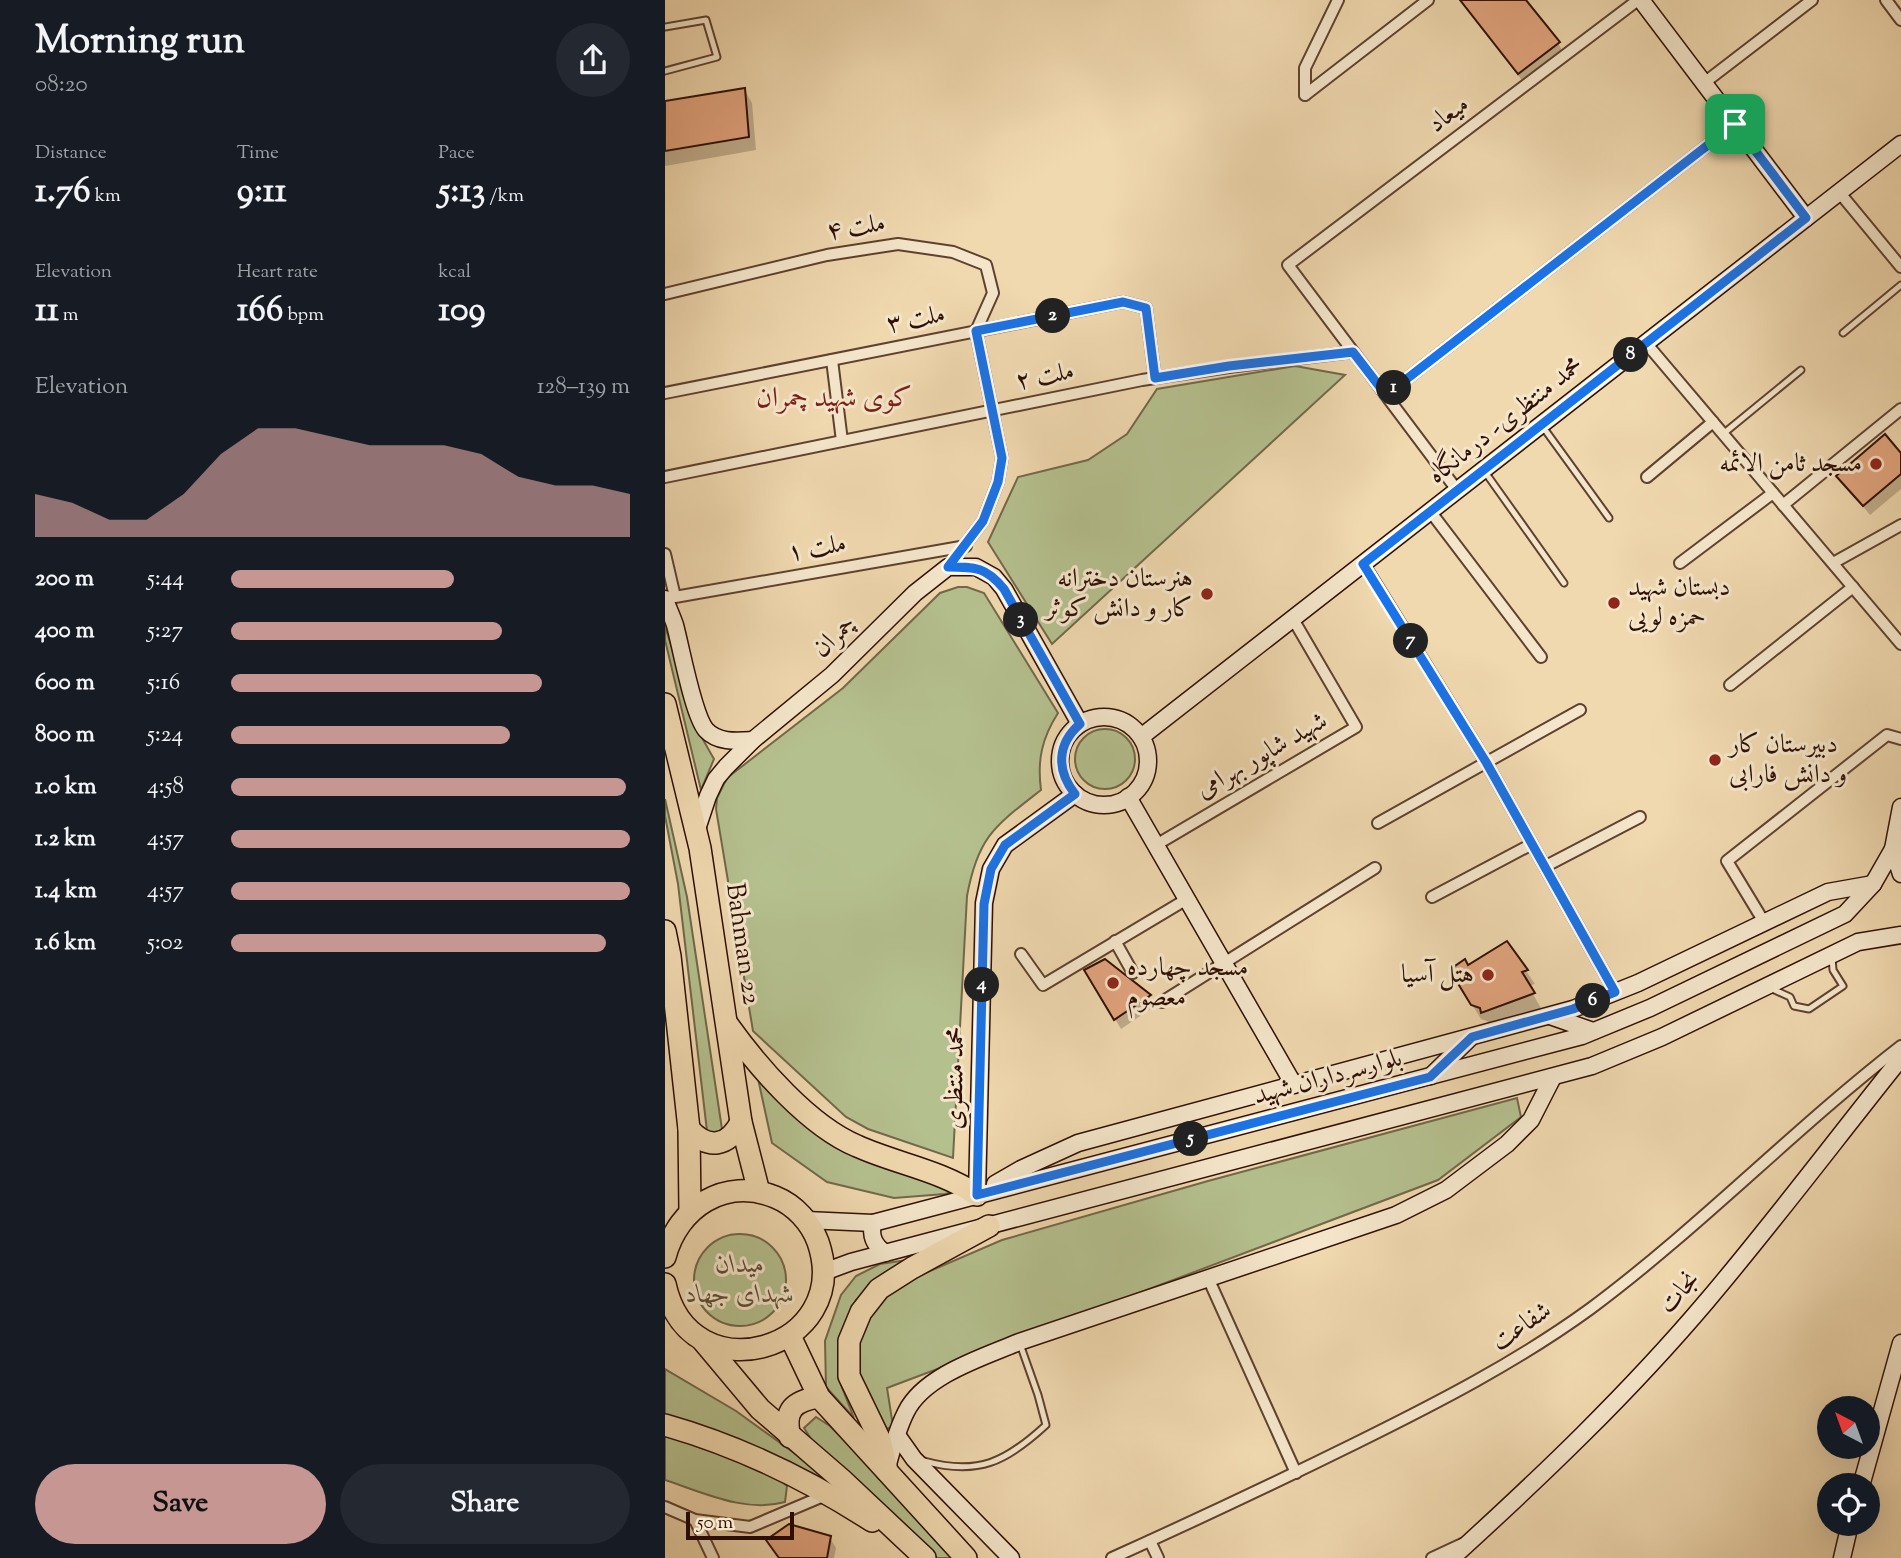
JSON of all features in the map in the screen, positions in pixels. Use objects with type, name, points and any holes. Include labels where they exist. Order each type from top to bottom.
[{"type":"highway","name":"Bahman 22","points":[[665,704],[696,832],[741,1122],[759,1192]]},
{"type":"highway","points":[[665,931],[689,1129],[690,1211]]},
{"type":"highway","points":[[725,1021],[752,1059],[833,1133],[856,1146],[959,1183],[977,1195]]},
{"type":"highway","points":[[689,1129],[698,1139],[710,1143],[724,1142],[735,1134],[741,1122]]},
{"type":"highway","points":[[665,1284],[670,1315],[702,1339],[737,1351],[756,1350],[790,1336],[804,1323],[814,1308],[824,1272],[819,1245],[806,1220],[785,1202],[759,1192],[741,1191],[705,1200],[690,1211],[678,1225],[666,1248]]},
{"type":"highway","points":[[887,1471],[880,1440],[849,1376],[849,1341],[861,1312],[879,1289],[989,1226]]},
{"type":"highway","points":[[790,1336],[819,1396],[966,1558]]},
{"type":"highway","points":[[702,1339],[760,1409],[841,1479],[923,1556]]},
{"type":"highway","points":[[790,1437],[786,1422],[791,1409],[804,1399],[819,1396]]},
{"type":"highway","points":[[665,1425],[700,1435],[765,1460],[829,1493],[923,1556]]},
{"type":"street","points":[[1338,0],[1305,68],[1305,96],[1428,0]]},
{"type":"street","points":[[1640,0],[1806,218]]},
{"type":"street","name":"میعاد","points":[[1353,352],[1288,265],[1640,0]]},
{"type":"street","points":[[1704,83],[1812,0]]},
{"type":"street","points":[[1886,0],[1901,20]]},
{"type":"street","points":[[1386,395],[1735,124]]},
{"type":"street","name":"محمد منتظری- درمانگاه","points":[[1141,737],[1901,144]]},
{"type":"street","points":[[1839,192],[1901,267]]},
{"type":"street","name":"ملت ۴","points":[[665,294],[827,255],[898,244],[953,252],[986,265],[993,293],[976,331]]},
{"type":"street","name":"ملت ۳","points":[[665,393],[1123,302],[1146,308],[1155,378]]},
{"type":"street","points":[[948,567],[983,521],[998,482],[1002,458],[976,331]]},
{"type":"street","points":[[1646,343],[1901,644]]},
{"type":"street","points":[[1353,352],[1457,490]]},
{"type":"street","name":"ملت ۲","points":[[665,477],[1155,378],[1229,366],[1353,352]]},
{"type":"street","points":[[832,360],[842,441]]},
{"type":"street","points":[[1783,505],[1901,410]]},
{"type":"street","points":[[1647,477],[1713,422]]},
{"type":"street","points":[[1680,563],[1773,493]]},
{"type":"street","points":[[1430,511],[1541,657]]},
{"type":"street","points":[[1833,563],[1901,525]]},
{"type":"street","name":"ملت ۱","points":[[670,598],[966,546]]},
{"type":"street","points":[[665,554],[670,598],[705,729],[717,737],[731,741],[753,740]]},
{"type":"street","points":[[1363,564],[1486,762],[1615,992]]},
{"type":"street","points":[[948,567],[976,567],[994,577],[1004,589],[1080,724]]},
{"type":"street","name":"چمران","points":[[696,832],[716,779],[753,740],[832,675],[915,593],[948,567]]},
{"type":"street","points":[[1730,685],[1853,587]]},
{"type":"street","name":"شهید شاپور بهرامی","points":[[1156,845],[1356,727],[1293,618]]},
{"type":"street","points":[[1378,823],[1580,710]]},
{"type":"street","points":[[1102,717],[1113,718],[1124,722],[1141,737],[1146,747],[1147,769],[1137,790],[1128,797],[1107,804],[1095,804],[1075,794],[1063,775],[1061,763],[1065,741],[1080,724],[1102,717]]},
{"type":"street","points":[[1765,922],[1727,861],[1887,735],[1901,739]]},
{"type":"street","name":"محمد منتظری","points":[[977,1195],[984,904],[991,869],[1005,845],[1075,794]]},
{"type":"street","points":[[1128,797],[1294,1085]]},
{"type":"street","points":[[1901,807],[1893,849],[1901,874]]},
{"type":"street","points":[[1546,866],[1640,817]]},
{"type":"street","points":[[1432,897],[1532,844]]},
{"type":"street","name":"بلوارسرداران شهید","points":[[806,1220],[873,1223],[1430,1077],[1593,1031],[1650,1008],[1845,915],[1873,884],[1893,849]]},
{"type":"street","points":[[1162,1002],[1375,867]]},
{"type":"street","points":[[977,1195],[1021,1169],[1078,1143],[1573,1009],[1615,992],[1828,891],[1873,884]]},
{"type":"street","points":[[1021,954],[1043,985],[1187,899]]},
{"type":"street","points":[[824,1272],[851,1262],[1593,1066],[1662,1037],[1858,943],[1901,935]]},
{"type":"street","points":[[1115,941],[1133,972]]},
{"type":"street","points":[[1550,1016],[1593,1031]]},
{"type":"street","points":[[1430,1077],[1472,1037]]},
{"type":"street","name":"شفاعت","points":[[1112,1558],[1296,1473],[1503,1368],[1589,1309],[1653,1260],[1847,1087],[1901,1046]]},
{"type":"street","name":"نجات","points":[[1452,1558],[1553,1464],[1628,1388],[1705,1303],[1901,1058]]},
{"type":"street","points":[[887,1471],[907,1409],[933,1383],[965,1364],[1019,1342],[1396,1215],[1446,1190],[1507,1144],[1531,1121],[1553,1077]]},
{"type":"street","points":[[873,1223],[872,1237],[879,1249],[885,1253]]},
{"type":"street","points":[[1208,1278],[1296,1473]]},
{"type":"street","points":[[1865,1473],[1901,1343]]},
{"type":"street","points":[[897,1434],[914,1458],[1011,1558]]},
{"type":"street","points":[[665,1507],[695,1520],[750,1527],[829,1493]]},
{"type":"street","points":[[695,1520],[713,1558]]},
{"type":"street","points":[[1842,1558],[1847,1536]]},
{"type":"street","name":"نجات","points":[[1432,1558],[1473,1539]]},
{"type":"street","points":[[1150,1541],[1158,1558]]},
{"type":"lane","points":[[665,27],[706,20],[717,57],[665,71]]},
{"type":"lane","points":[[1843,333],[1901,285]]},
{"type":"lane","points":[[1723,434],[1801,370]]},
{"type":"lane","points":[[1541,425],[1609,518]]},
{"type":"lane","points":[[1483,470],[1564,583]]},
{"type":"lane","points":[[1767,986],[1790,997],[1794,1006],[1809,1009],[1843,986],[1833,970],[1832,955]]},
{"type":"lane","points":[[914,1458],[950,1468],[981,1467],[1022,1447],[1046,1425],[1019,1342]]},
{"type":"green space","points":[[1295,366],[1345,375],[1052,644],[988,542],[1018,477],[1088,460],[1127,434],[1157,389]]},
{"type":"green space","points":[[958,587],[984,593],[1058,713],[1042,750],[1041,790],[991,834],[971,876],[967,896],[953,1158],[868,1129],[846,1117],[753,1031],[716,809],[717,798],[727,778],[843,688],[940,593]]},
{"type":"green space","points":[[665,626],[697,729],[714,759],[701,790],[665,640]]},
{"type":"green space","points":[[1099,729],[1111,729],[1127,737],[1133,747],[1133,771],[1127,781],[1111,789],[1099,789],[1083,781],[1075,765],[1075,753],[1083,737]]},
{"type":"green space","points":[[665,799],[687,897],[722,1129],[716,1134],[707,1131],[678,884],[665,816]]},
{"type":"green space","points":[[757,1074],[814,1129],[956,1191],[894,1198],[827,1182],[772,1143]]},
{"type":"green space","points":[[1517,1098],[1521,1117],[1438,1180],[887,1388],[893,1426],[887,1429],[867,1405],[855,1356],[861,1332],[875,1305],[900,1284],[1002,1240],[1208,1181]]},
{"type":"green space","name":"میدان شهدای جهاد","points":[[740,1234],[758,1237],[773,1247],[783,1262],[786,1280],[783,1298],[773,1313],[758,1323],[740,1326],[722,1323],[707,1313],[697,1298],[694,1280],[697,1262],[707,1247],[722,1237]]},
{"type":"green space","points":[[914,1259],[881,1277],[856,1300],[839,1341],[838,1377],[854,1418],[826,1387],[825,1341],[841,1295],[856,1276],[880,1264]]},
{"type":"green space","points":[[665,1369],[736,1411],[822,1473],[821,1482],[665,1418]]},
{"type":"green space","points":[[816,1417],[830,1426],[867,1463],[953,1558],[937,1558],[815,1445],[804,1428]]},
{"type":"green space","points":[[665,1434],[774,1475],[787,1486],[785,1502],[770,1505],[740,1503],[710,1496],[665,1480]]},
{"type":"building","points":[[1460,0],[1526,0],[1560,42],[1518,74]]},
{"type":"building","points":[[745,88],[749,137],[665,151],[665,101]]},
{"type":"building","name":"مسجد ثامن الائمه","points":[[1885,434],[1901,453],[1901,474],[1863,506],[1836,476]]},
{"type":"building","name":"هتل آسیا","points":[[1507,941],[1528,970],[1522,972],[1535,993],[1481,1013],[1480,1008],[1471,1005],[1451,972],[1465,959],[1468,965]]},
{"type":"building","name":"مسجد چهارده معصوم","points":[[1105,959],[1151,995],[1114,1020],[1084,970]]},
{"type":"building","points":[[789,1524],[831,1536],[827,1558],[779,1558],[766,1540]]},
{"type":"place","name":"مسجد ثامن الائمه","points":[[1876,464]]},
{"type":"place","name":"هنرستان دخترانه کار و دانش کوثر","points":[[1207,594]]},
{"type":"place","name":"دبستان شهید حمزه لویی","points":[[1614,603]]},
{"type":"place","name":"دبیرستان کار و دانش فارابی","points":[[1715,760]]},
{"type":"place","name":"هتل آسیا","points":[[1488,975]]},
{"type":"place","name":"مسجد چهارده معصوم","points":[[1113,983]]},
{"type":"district","name":"کوی شهید چمران","points":[[834,399]]},
{"type":"route","points":[[1735,124],[1806,218],[1363,564],[1486,762],[1615,992],[1573,1009],[1472,1037],[1430,1077],[977,1195],[984,904],[991,869],[1005,845],[1075,794],[1063,775],[1061,763],[1065,741],[1080,724],[1004,589],[994,577],[976,567],[948,567],[983,521],[998,482],[1002,458],[976,331],[1123,302],[1146,308],[1155,378],[1229,366],[1353,352],[1386,395],[1735,124]]}]
